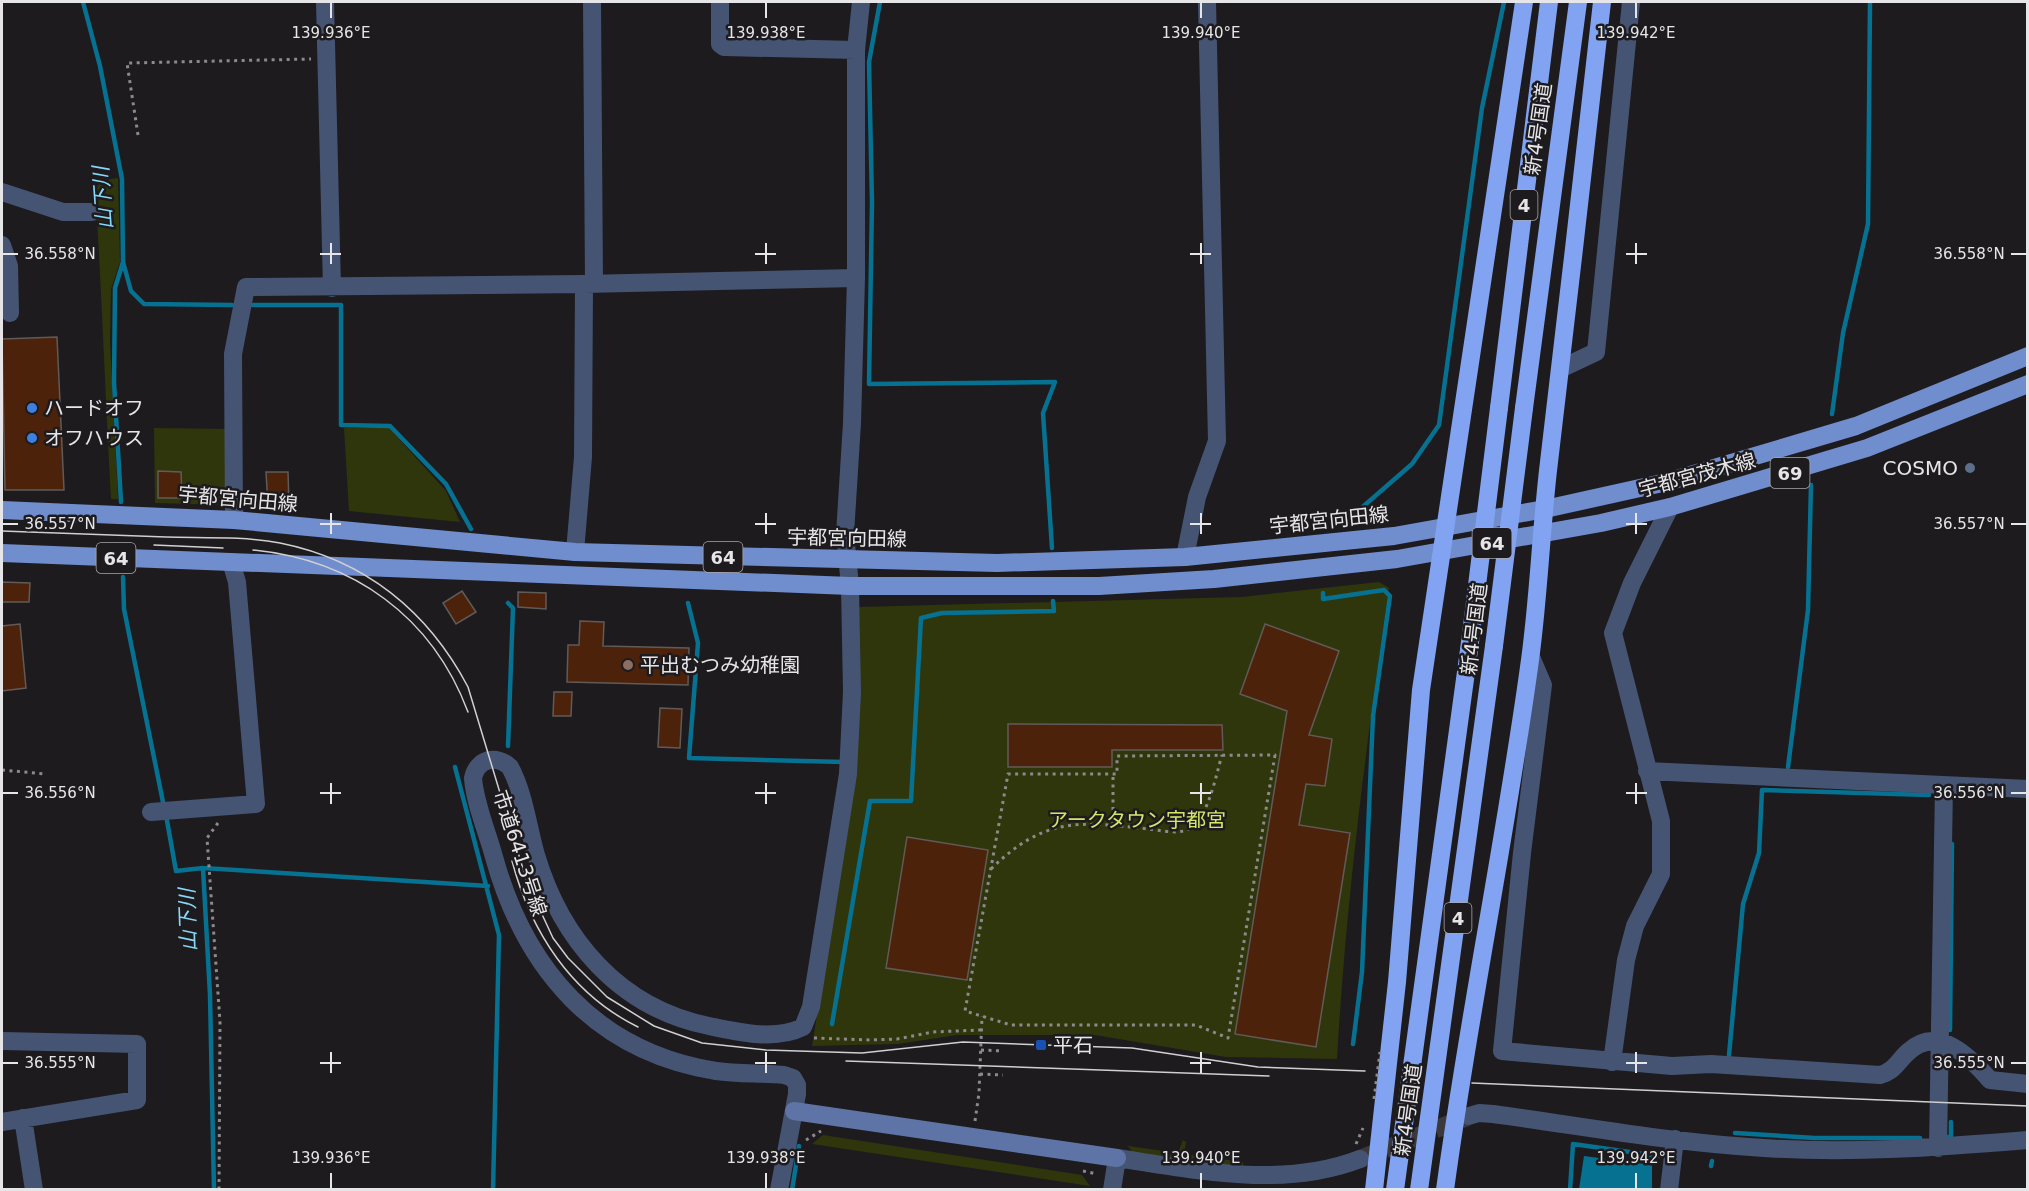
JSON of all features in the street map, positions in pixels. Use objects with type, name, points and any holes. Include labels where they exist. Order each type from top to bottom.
[{"type":"highway","points":[[1374,1190],[1397,982],[1421,690],[1524,2]]},
{"type":"highway","name":"新4号国道","points":[[1395,1190],[1469,650],[1550,2]]},
{"type":"highway","name":"新4号国道","points":[[1419,1190],[1494,646],[1578,2]]},
{"type":"highway","points":[[1445,1190],[1463,1055],[1512,792],[1531,657],[1545,509],[1602,2]]},
{"type":"main road","name":"宇都宮茂木線","points":[[1545,509],[1667,482],[1856,426],[2028,356]]},
{"type":"main road","name":"宇都宮茂木線","points":[[1544,534],[1670,507],[1867,448],[2028,384]]},
{"type":"main road","name":"宇都宮向田線","points":[[2,510],[234,520],[575,552],[846,561],[997,563],[1185,557],[1394,536],[1545,509]]},
{"type":"main road","name":"64","points":[[2,553],[850,586],[1088,586],[1289,573],[1544,534]]},
{"type":"street","points":[[325,2],[332,288]]},
{"type":"street","points":[[575,552],[584,457],[589,284],[592,2]]},
{"type":"street","points":[[720,2],[720,44],[724,47],[856,51]]},
{"type":"street","points":[[803,1027],[811,1007],[848,774],[852,692],[850,586],[846,561],[856,278],[856,51],[861,2]]},
{"type":"street","points":[[1185,557],[1197,497],[1217,441],[1207,2]]},
{"type":"street","points":[[1562,368],[1596,352],[1630,2]]},
{"type":"street","points":[[2,192],[63,212],[92,212]]},
{"type":"street","points":[[2,245],[9,266],[10,313]]},
{"type":"street","points":[[234,520],[232,354],[246,287],[332,288],[856,278]]},
{"type":"street","points":[[1612,1062],[1626,960],[1635,926],[1661,874],[1661,821],[1614,633],[1632,583],[1670,507]]},
{"type":"street","points":[[152,812],[256,804],[237,582],[231,562]]},
{"type":"street","points":[[1531,657],[1544,685],[1522,853],[1502,1051],[1672,1066],[1711,1064],[1880,1075],[1894,1069],[1918,1045],[1938,1042],[1952,1045],[1964,1052],[1990,1080],[2028,1083]]},
{"type":"street","name":"市道6413号線","points":[[794,1111],[797,1085],[793,1078],[784,1075],[715,1071],[651,1053],[589,1015],[552,979],[528,944],[511,908],[497,868],[474,785],[475,770],[479,764],[497,759],[510,767],[546,885],[559,914],[575,940],[594,963],[622,987],[660,1011],[692,1023],[755,1034],[782,1034],[803,1027]]},
{"type":"street","points":[[1647,771],[2028,789]]},
{"type":"street","points":[[1938,1148],[1944,786]]},
{"type":"street","points":[[2,1041],[137,1044],[137,1100],[2,1122]]},
{"type":"street","points":[[779,1190],[794,1111],[1117,1158],[1254,1175],[1303,1173],[1354,1162]]},
{"type":"street","points":[[1469,1116],[1479,1113],[1493,1114],[1675,1139],[1762,1148],[1827,1151],[1938,1148],[2028,1140]]},
{"type":"street","points":[[22,1118],[34,1190]]},
{"type":"street","points":[[1669,1190],[1675,1139]]},
{"type":"street","points":[[1112,1190],[1117,1158]]},
{"type":"path","points":[[138,135],[127,63],[326,58]]},
{"type":"path","points":[[991,869],[1013,847],[1040,832],[1069,824],[1113,825],[1172,832],[1189,829],[1205,811],[1222,755]]},
{"type":"path","points":[[1117,756],[1275,756],[1228,1038],[1196,1025],[1011,1025],[965,1011],[1008,774],[1113,774],[1117,774],[1117,756]]},
{"type":"path","points":[[2,770],[46,774]]},
{"type":"path","points":[[1113,774],[1113,825]]},
{"type":"path","points":[[219,1190],[220,1022],[207,838],[220,822]]},
{"type":"path","points":[[975,1121],[980,1074],[982,1016]]},
{"type":"path","points":[[803,1027],[816,1040],[897,1039],[933,1032],[981,1030]]},
{"type":"path","points":[[981,1050],[1003,1051]]},
{"type":"path","points":[[1370,1109],[1374,1099],[1380,1052]]},
{"type":"path","points":[[980,1074],[1003,1075]]},
{"type":"path","points":[[1354,1162],[1366,1120]]},
{"type":"green space","points":[[118,178],[120,262],[111,289],[110,343],[118,499],[111,499],[95,188],[104,180]]},
{"type":"green space","points":[[154,428],[230,429],[227,505],[155,503]]},
{"type":"green space","points":[[344,428],[389,428],[446,491],[460,522],[349,511]]},
{"type":"green space","name":"アークタウン宇都宮","points":[[1379,582],[1389,588],[1358,823],[1337,1059],[1226,1057],[1095,1035],[957,1035],[898,1044],[812,1046],[839,882],[854,772],[860,662],[859,607],[1241,597]]},
{"type":"green space","points":[[823,1135],[1082,1175],[1090,1186],[812,1144]]},
{"type":"green space","points":[[1183,1140],[1186,1142],[1184,1154],[1243,1162],[1243,1170],[1135,1156],[1128,1146],[1178,1153]]},
{"type":"water","points":[[1584,1156],[1652,1165],[1652,1189],[1579,1189]]},
{"type":"building","points":[[57,337],[64,490],[5,490],[2,339]]},
{"type":"building","points":[[158,471],[181,472],[182,498],[158,498]]},
{"type":"building","points":[[266,472],[288,472],[289,504],[268,505]]},
{"type":"building","points":[[2,582],[30,583],[29,602],[2,602]]},
{"type":"building","points":[[462,591],[476,612],[456,624],[443,603]]},
{"type":"building","points":[[518,592],[546,593],[546,609],[518,607]]},
{"type":"building","name":"平出むつみ幼稚園","points":[[580,621],[604,622],[603,646],[689,648],[688,685],[567,682],[568,645],[579,645]]},
{"type":"building","points":[[20,624],[26,688],[2,691],[2,626]]},
{"type":"building","points":[[1265,624],[1339,651],[1309,735],[1332,739],[1325,786],[1306,784],[1299,825],[1350,833],[1316,1047],[1235,1034],[1287,711],[1240,694]]},
{"type":"building","points":[[554,692],[572,692],[571,716],[553,716]]},
{"type":"building","points":[[660,708],[682,709],[680,748],[658,747]]},
{"type":"building","points":[[1008,724],[1222,725],[1223,750],[1112,750],[1112,767],[1008,767]]},
{"type":"building","points":[[907,837],[988,850],[967,980],[886,968]]},
{"type":"waterway","name":"山下川","points":[[83,2],[100,66],[122,179],[123,262],[115,288],[114,382],[121,502]]},
{"type":"waterway","points":[[880,2],[869,62],[872,202],[869,384],[1055,382],[1043,413],[1052,548]]},
{"type":"waterway","points":[[1343,524],[1412,464],[1439,425],[1482,108],[1504,2]]},
{"type":"waterway","points":[[1832,414],[1843,333],[1868,224],[1870,2]]},
{"type":"waterway","points":[[123,262],[131,291],[144,304],[232,305]]},
{"type":"waterway","points":[[252,305],[341,305],[341,425],[390,426],[446,484],[471,529]]},
{"type":"waterway","points":[[1788,767],[1808,610],[1811,485]]},
{"type":"waterway","name":"山下川","points":[[123,577],[124,609],[164,807]]},
{"type":"waterway","points":[[1323,593],[1323,599],[1384,590],[1390,596],[1373,716],[1362,972],[1353,1044]]},
{"type":"waterway","points":[[832,1024],[870,801],[911,801],[921,618],[942,613],[1054,611],[1053,601]]},
{"type":"waterway","points":[[508,603],[513,608],[508,746]]},
{"type":"waterway","points":[[688,603],[698,643],[689,758],[844,762]]},
{"type":"waterway","points":[[455,767],[499,935],[493,1190]]},
{"type":"waterway","points":[[1729,1055],[1743,904],[1759,853],[1762,790],[1929,795]]},
{"type":"waterway","name":"山下川","points":[[166,815],[176,871],[203,868],[210,995],[214,1190]]},
{"type":"waterway","points":[[1950,1030],[1952,844]]},
{"type":"waterway","points":[[203,868],[488,886]]},
{"type":"waterway","points":[[1948,1137],[1951,1137],[1951,1122]]},
{"type":"waterway","points":[[1735,1133],[1815,1138],[1920,1138]]},
{"type":"waterway","points":[[1570,1190],[1573,1144],[1658,1156]]},
{"type":"waterway","points":[[792,1190],[799,1146]]},
{"type":"waterway","points":[[1711,1166],[1712,1161]]},
{"type":"tunnel","points":[[1360,1159],[1467,1117]]},
{"type":"tram line","points":[[2,531],[237,538],[280,543],[340,562],[391,593],[434,635],[468,687],[527,882],[553,938],[568,958],[607,997],[654,1026],[702,1043],[766,1050],[862,1053],[963,1042],[1132,1048],[1258,1067],[1365,1071]]},
{"type":"tram line","points":[[154,545],[223,548]]},
{"type":"tram line","points":[[253,550],[289,556],[324,566],[355,580],[384,599],[411,621],[433,648],[453,678],[468,712]]},
{"type":"tram line","points":[[512,861],[530,912],[557,958],[593,997],[638,1027]]},
{"type":"tram line","points":[[846,1061],[1269,1076]]},
{"type":"tram line","points":[[1472,1083],[2028,1106]]},
{"type":"place","name":"ハードオフ","points":[[32,408]]},
{"type":"place","name":"オフハウス","points":[[32,438]]},
{"type":"place","name":"COSMO","points":[[1970,468]]},
{"type":"place","name":"平出むつみ幼稚園","points":[[628,665]]},
{"type":"place","name":"平石","points":[[1041,1045]]}]
